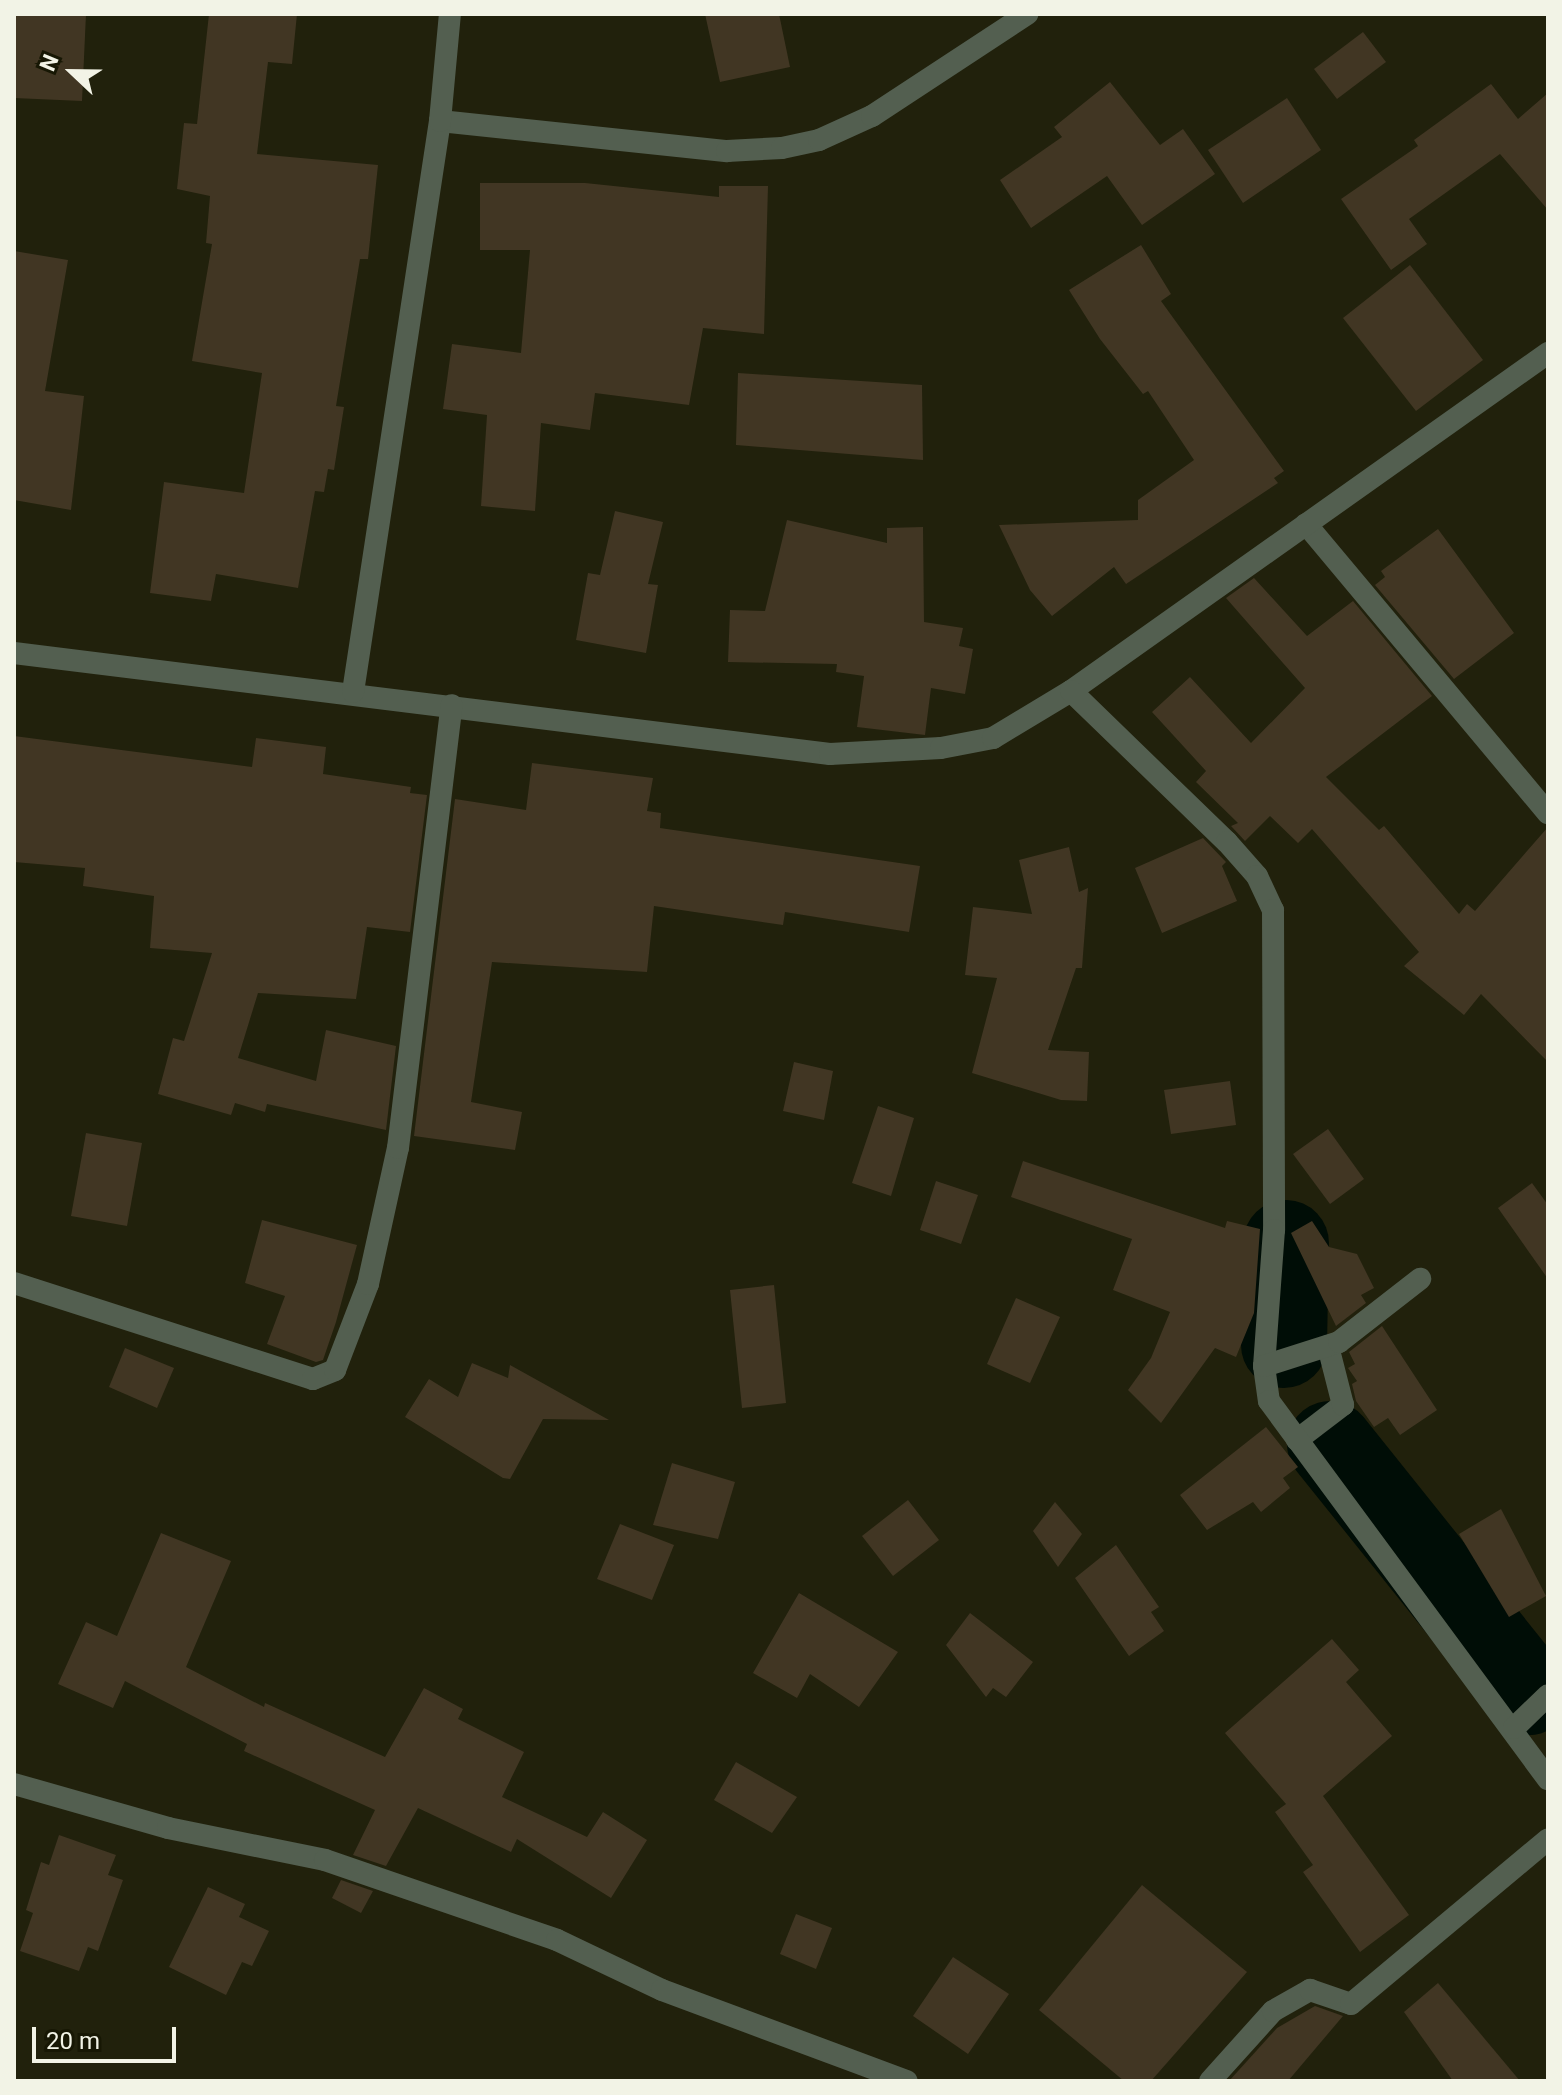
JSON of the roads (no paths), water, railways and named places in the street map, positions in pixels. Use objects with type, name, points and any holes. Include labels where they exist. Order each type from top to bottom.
[{"type":"street","points":[[353,692],[440,121],[450,14]]},
{"type":"street","points":[[440,121],[727,151],[782,148],[819,140],[872,116],[1027,14]]},
{"type":"street","points":[[14,653],[353,692],[830,754],[941,748],[993,738],[1071,691],[1548,353]]},
{"type":"street","points":[[1306,524],[1548,813]]},
{"type":"street","points":[[1071,691],[1227,842],[1257,876],[1273,910],[1274,1230],[1264,1366],[1269,1401],[1514,1728],[1548,1779]]},
{"type":"street","points":[[14,1283],[313,1379],[335,1370],[368,1284],[398,1148],[452,705]]},
{"type":"street","points":[[1264,1366],[1328,1346],[1420,1279]]},
{"type":"street","points":[[1297,1440],[1343,1405],[1328,1346]]},
{"type":"street","points":[[1514,1728],[1548,1695]]},
{"type":"street","points":[[14,1784],[168,1828],[325,1860],[557,1940],[662,1990],[907,2081]]},
{"type":"street","points":[[1210,2081],[1273,2011],[1310,1990],[1351,2004],[1548,1839]]},
{"type":"waterway","points":[[1284,1345],[1286,1243]]},
{"type":"waterway","points":[[1330,1444],[1529,1692]]}]
